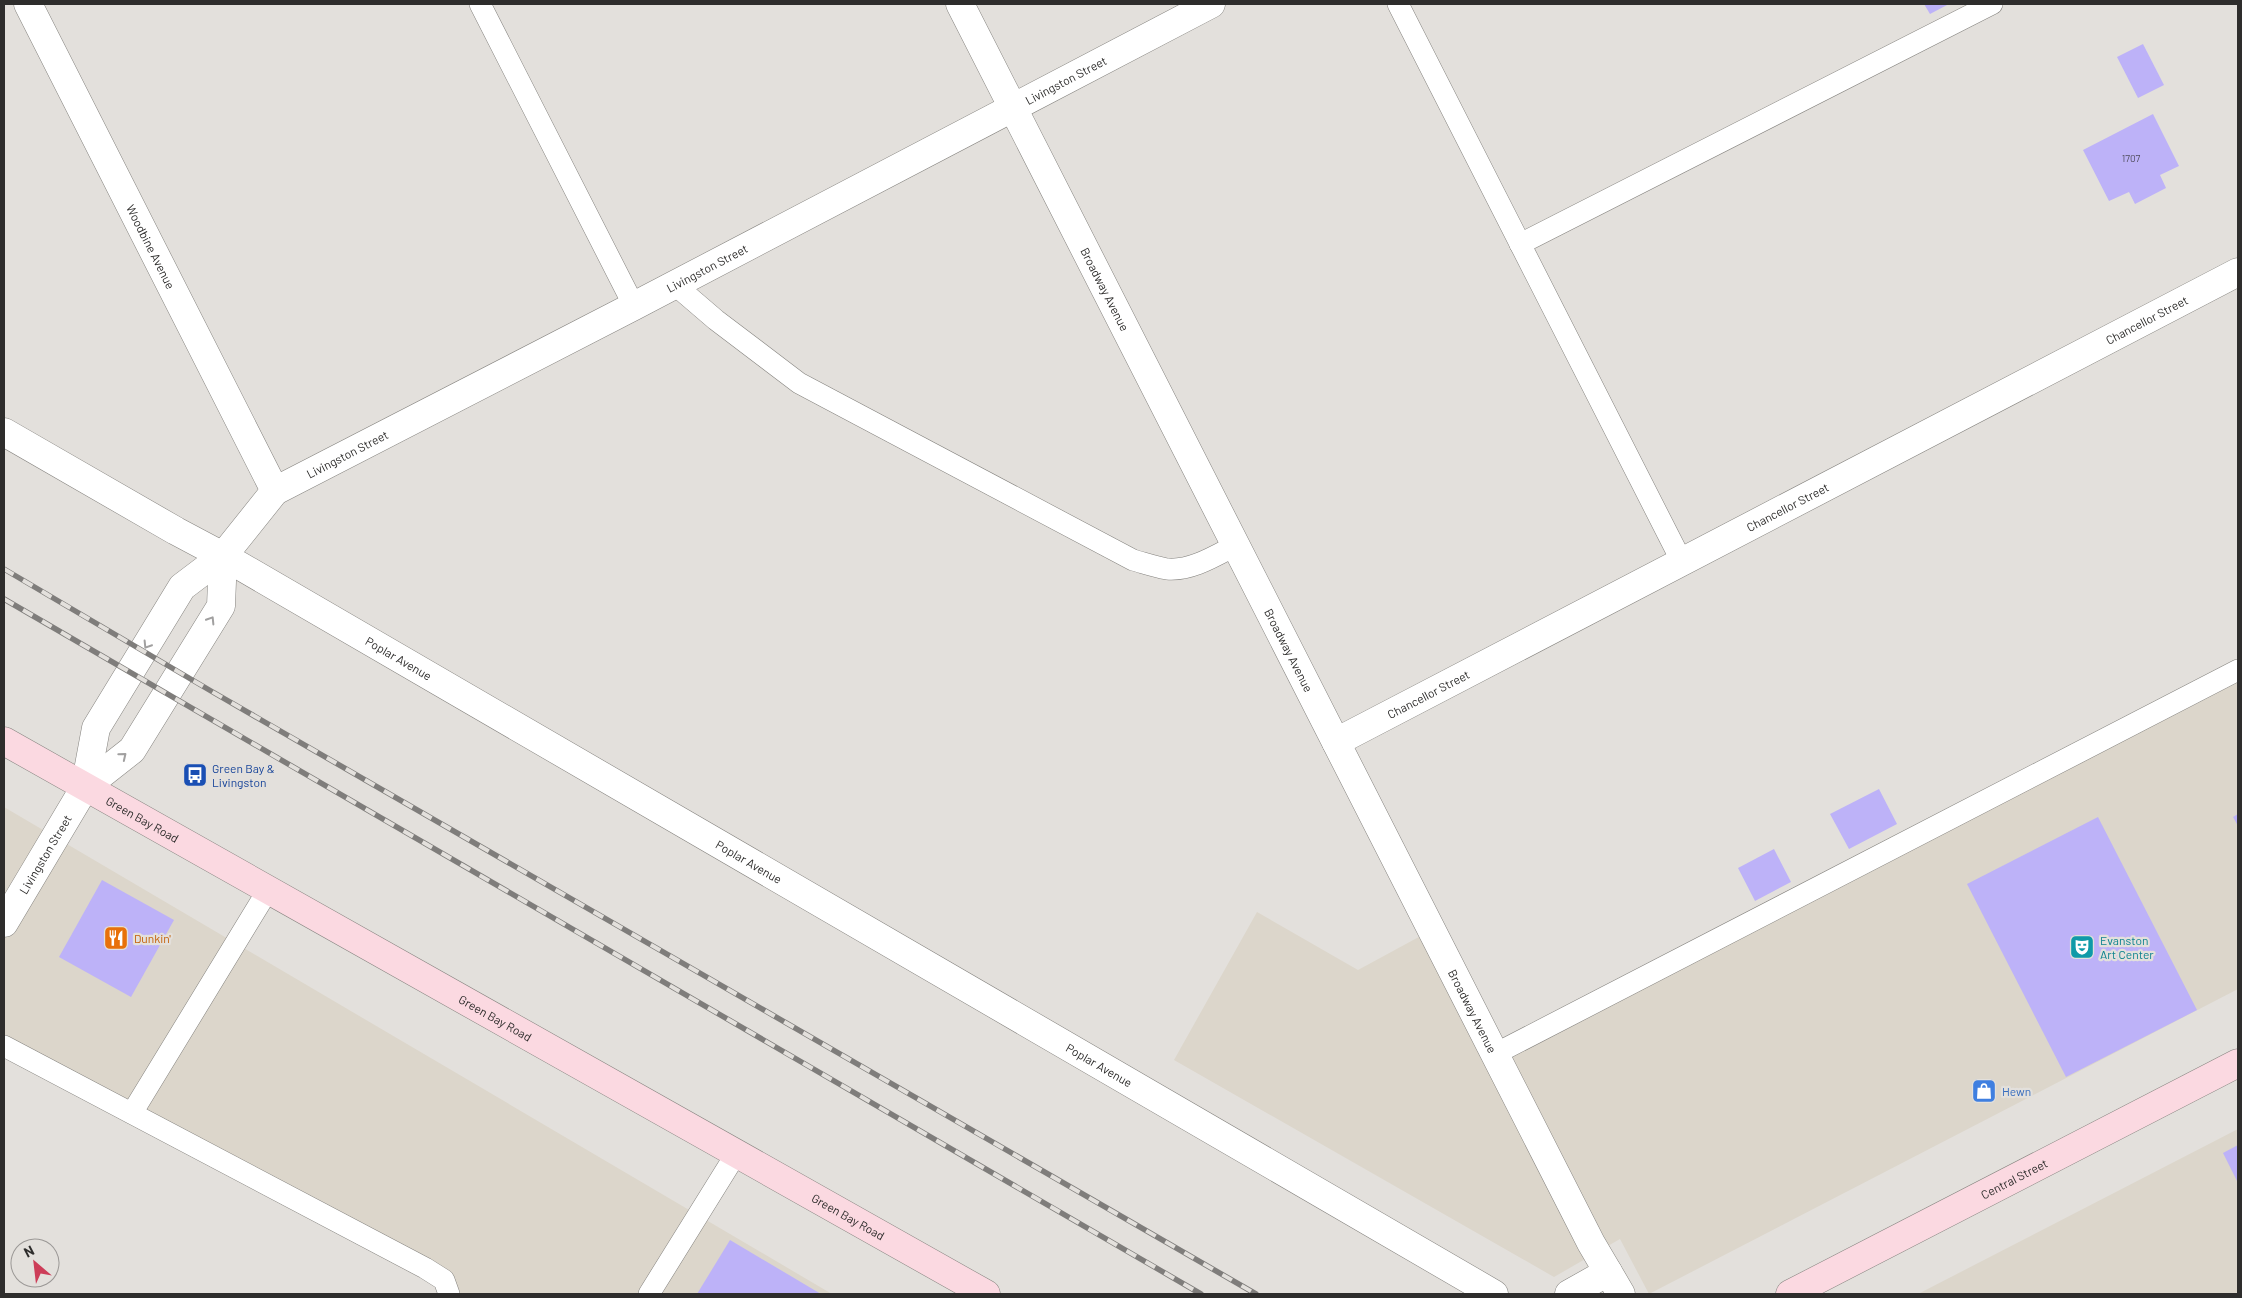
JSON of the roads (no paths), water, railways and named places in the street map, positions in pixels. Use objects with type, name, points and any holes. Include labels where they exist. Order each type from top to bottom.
[{"type":"main road","name":"Green Bay Road","points":[[4,741],[986,1294]]},
{"type":"main road","name":"Central Street","points":[[1790,1294],[2238,1062]]},
{"type":"street","name":"Woodbine Avenue","points":[[28,4],[275,491]]},
{"type":"street","name":"Broadway Avenue","points":[[960,4],[1495,1054],[1614,1283]]},
{"type":"street","name":"Livingston Street","points":[[4,923],[85,787],[96,728],[182,588],[223,556],[275,491],[634,306],[1211,4]]},
{"type":"street","name":"Chancellor Street","points":[[1336,742],[2238,272]]},
{"type":"street","name":"Poplar Avenue","points":[[4,432],[223,556],[1494,1294]]},
{"type":"street","name":"Livingston Street","points":[[85,787],[132,750],[221,606],[223,556]]},
{"type":"street","points":[[1569,1294],[1614,1283]]},
{"type":"lane","points":[[480,4],[634,306]]},
{"type":"lane","points":[[1398,4],[1682,562]]},
{"type":"lane","points":[[1520,244],[1992,4]]},
{"type":"lane","points":[[674,284],[716,320],[799,383],[1133,560],[1168,569],[1183,568],[1202,562],[1236,546]]},
{"type":"lane","points":[[1495,1054],[2238,670]]},
{"type":"lane","points":[[132,1113],[268,890]]},
{"type":"lane","points":[[4,1046],[425,1268],[444,1280],[450,1294]]},
{"type":"lane","points":[[649,1294],[736,1154]]},
{"type":"railway","points":[[4,569],[211,691],[1256,1294]]},
{"type":"railway","points":[[4,599],[1201,1294]]},
{"type":"place","name":"Green Bay & Livingston","points":[[195,775]]},
{"type":"place","name":"Dunkin'","points":[[116,938]]},
{"type":"place","name":"Evanston Art Center","points":[[2082,947]]},
{"type":"place","name":"Hewn","points":[[1984,1091]]}]
